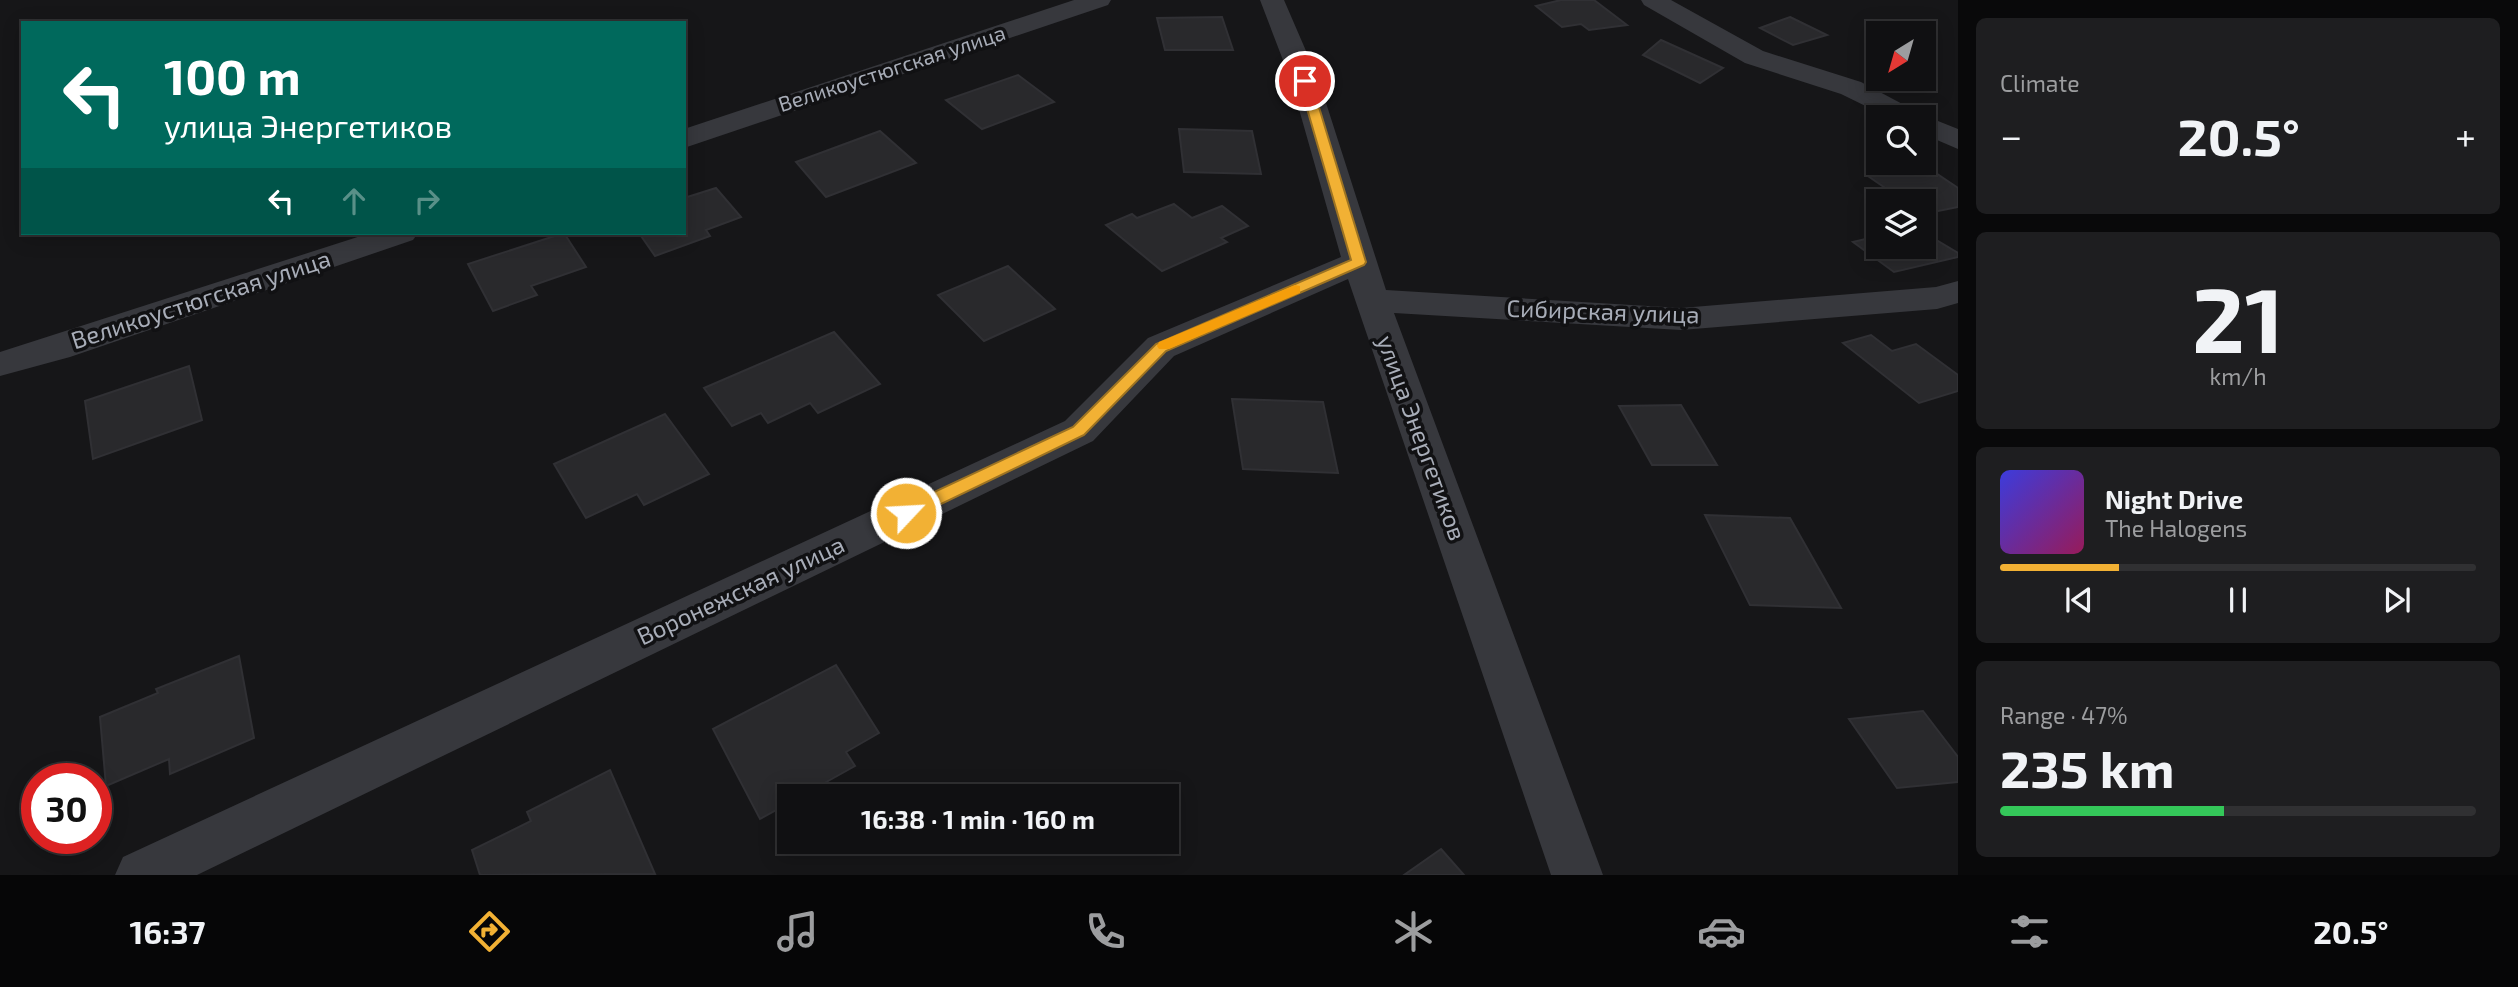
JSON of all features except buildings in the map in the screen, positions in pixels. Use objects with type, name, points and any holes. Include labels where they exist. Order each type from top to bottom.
[{"type":"street","name":"Великоустюгская улица","points":[[686,138],[1100,0]]},
{"type":"street","name":"улица Энергетиков","points":[[1272,0],[1305,81],[1366,281],[1577,875]]},
{"type":"street","points":[[1653,0],[1754,57],[1851,89],[1885,105]]},
{"type":"street","points":[[1936,130],[1958,140]]},
{"type":"street","name":"Великоустюгская улица","points":[[0,364],[57,348],[396,235]]},
{"type":"street","name":"Сибирская улица","points":[[1366,281],[1681,319],[1951,301]]},
{"type":"street","name":"Воронежская улица","points":[[141,875],[1079,431],[1161,347],[1366,281]]},
{"type":"slow traffic","points":[[1164,346],[1295,289]]},
{"type":"route","points":[[906,513],[1079,431],[1161,347],[1359,262],[1305,81]]}]
